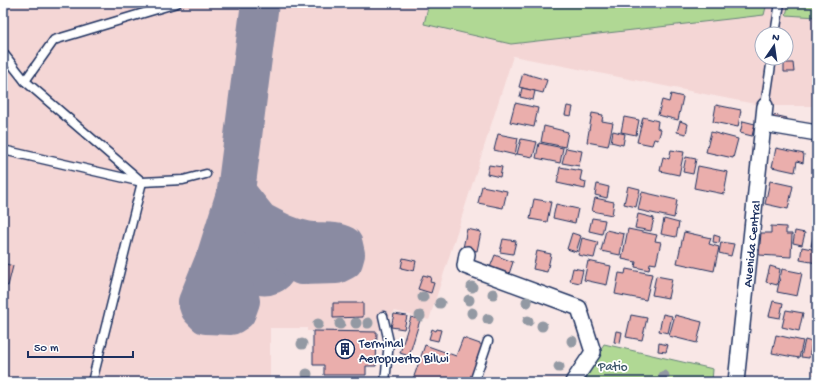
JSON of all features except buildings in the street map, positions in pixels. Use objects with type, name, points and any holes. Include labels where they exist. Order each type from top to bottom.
[{"type":"street","name":"Avenida Central","points":[[736,382],[765,106]]},
{"type":"street","points":[[764,124],[817,134]]},
{"type":"street","points":[[467,254],[465,266],[579,308],[593,352],[573,382]]},
{"type":"lane","points":[[25,81],[54,40],[177,3]]},
{"type":"lane","points":[[776,26],[780,3]]},
{"type":"lane","points":[[3,53],[25,81],[142,182]]},
{"type":"lane","points":[[765,106],[771,66]]},
{"type":"lane","points":[[3,150],[142,182],[183,180],[206,174]]},
{"type":"lane","points":[[92,382],[142,182]]},
{"type":"lane","points":[[383,316],[389,342],[385,382]]},
{"type":"lane","points":[[474,382],[488,341]]},
{"type":"shaded area","points":[[3,3],[817,3],[817,106],[765,106],[513,56],[429,320],[395,311],[377,332],[376,366],[366,366],[366,375],[324,375],[324,365],[313,365],[313,331],[307,331],[307,328],[270,328],[270,382],[3,382]]},
{"type":"green space","points":[[429,3],[767,3],[764,15],[511,44],[424,24]]},
{"type":"green space","points":[[789,3],[817,3],[817,17],[786,15]]},
{"type":"green space","name":"Patio","points":[[604,344],[713,369],[712,382],[580,382]]},
{"type":"taxiway","points":[[249,239],[262,252],[278,260],[277,270],[275,273],[268,276],[254,274],[241,225],[236,191],[260,3]]},
{"type":"taxiway","points":[[216,255],[241,301],[237,312],[231,316],[206,315],[199,308],[197,302],[216,255],[236,191],[260,221],[302,266],[336,265],[344,261],[346,254],[344,245],[340,243],[300,239],[260,221]]},
{"type":"place","name":"Terminal Aeropuerto Bilwi","points":[[345,349]]}]
